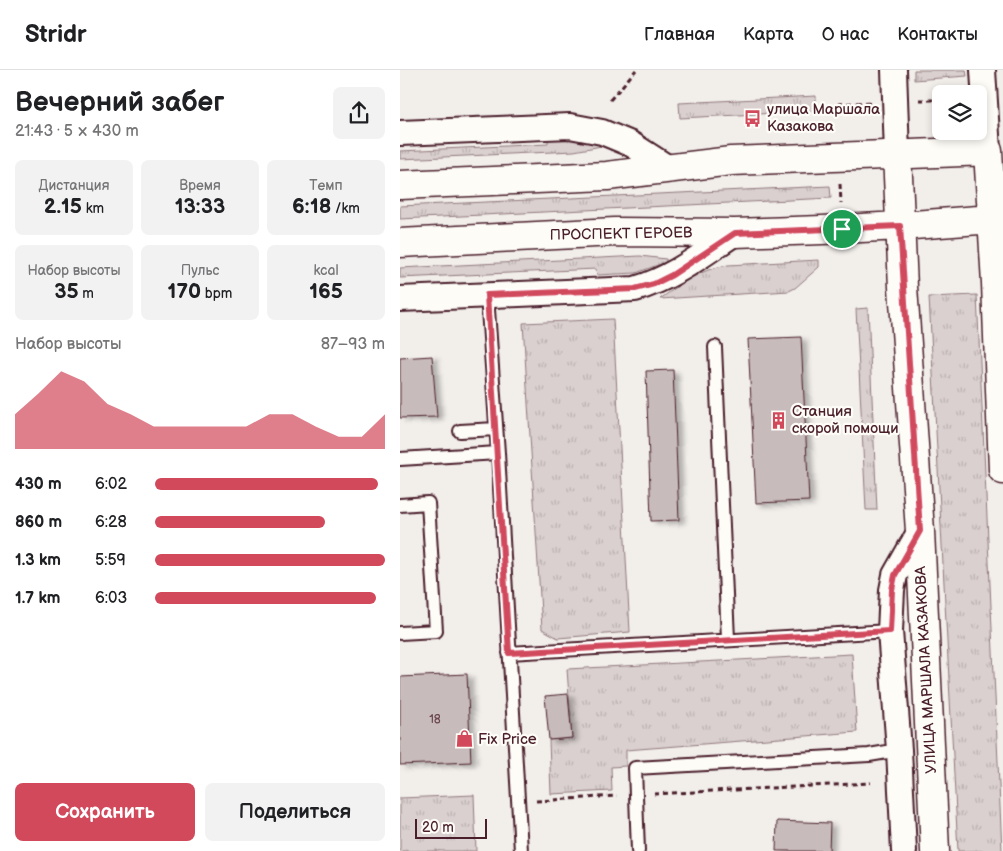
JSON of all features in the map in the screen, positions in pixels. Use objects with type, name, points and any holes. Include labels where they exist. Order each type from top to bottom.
[{"type":"street","name":"УЛИЦА МАРШАЛА КАЗАКОВА","points":[[894,70],[900,226],[920,531],[934,851]]},
{"type":"street","points":[[983,70],[995,151],[1003,470]]},
{"type":"street","points":[[400,133],[570,126],[602,132],[631,144],[670,169]]},
{"type":"street","points":[[400,185],[608,176],[731,161],[995,151]]},
{"type":"street","name":"ПРОСПЕКТ ГЕРОЕВ","points":[[400,242],[615,232],[735,233],[900,226],[997,218]]},
{"type":"street","points":[[400,299],[635,289],[654,284],[672,275],[735,233]]},
{"type":"street","points":[[904,851],[890,631],[892,590],[895,575],[920,531]]},
{"type":"lane","points":[[487,295],[521,851]]},
{"type":"lane","points":[[714,347],[728,639]]},
{"type":"lane","points":[[460,432],[496,428]]},
{"type":"lane","points":[[400,459],[498,453]]},
{"type":"lane","points":[[400,505],[428,504],[436,631],[400,633]]},
{"type":"lane","points":[[509,653],[890,631]]},
{"type":"lane","points":[[638,851],[634,768],[869,755],[899,750]]},
{"type":"path","points":[[610,100],[636,70]]},
{"type":"path","points":[[916,100],[932,100]]},
{"type":"path","points":[[838,104],[873,102]]},
{"type":"path","points":[[840,184],[841,202]]},
{"type":"path","points":[[518,802],[870,783]]},
{"type":"green space","points":[[914,70],[966,70],[967,76],[914,80]]},
{"type":"green space","points":[[816,96],[816,111],[680,118],[679,103]]},
{"type":"green space","points":[[571,134],[607,145],[574,151],[400,159],[400,151],[548,144],[548,135]]},
{"type":"green space","points":[[830,186],[831,198],[400,219],[400,206]]},
{"type":"green space","points":[[640,256],[666,259],[666,262],[636,273],[597,275],[596,269],[400,278],[400,268]]},
{"type":"green space","points":[[819,260],[819,267],[789,291],[660,299],[692,278],[718,267]]},
{"type":"green space","points":[[977,295],[1002,851],[958,851],[929,297]]},
{"type":"green space","points":[[868,308],[877,510],[866,510],[856,309]]},
{"type":"green space","points":[[613,319],[630,632],[558,638],[542,629],[523,323]]},
{"type":"green space","points":[[852,654],[857,732],[626,750],[626,766],[611,767],[612,791],[551,794],[549,740],[572,738],[567,669]]},
{"type":"green space","points":[[474,795],[476,851],[400,851],[400,798]]},
{"type":"building","name":"Станция скорой помощи","points":[[801,337],[809,501],[756,503],[748,339]]},
{"type":"building","points":[[432,356],[437,417],[400,418],[400,358]]},
{"type":"building","points":[[673,370],[679,520],[651,521],[646,371]]},
{"type":"building","points":[[467,674],[471,762],[400,765],[400,677]]},
{"type":"building","points":[[568,694],[572,738],[549,740],[545,696]]},
{"type":"building","points":[[777,821],[830,823],[829,851],[776,851]]},
{"type":"place","name":"улица Маршала Казакова","points":[[753,118]]},
{"type":"place","name":"Станция скорой помощи","points":[[778,420]]},
{"type":"place","name":"Fix Price","points":[[464,739]]},
{"type":"route","points":[[900,226],[920,531],[895,575],[892,590],[890,631],[509,653],[487,295],[635,289],[654,284],[672,275],[735,233],[842,229],[900,226]]}]
